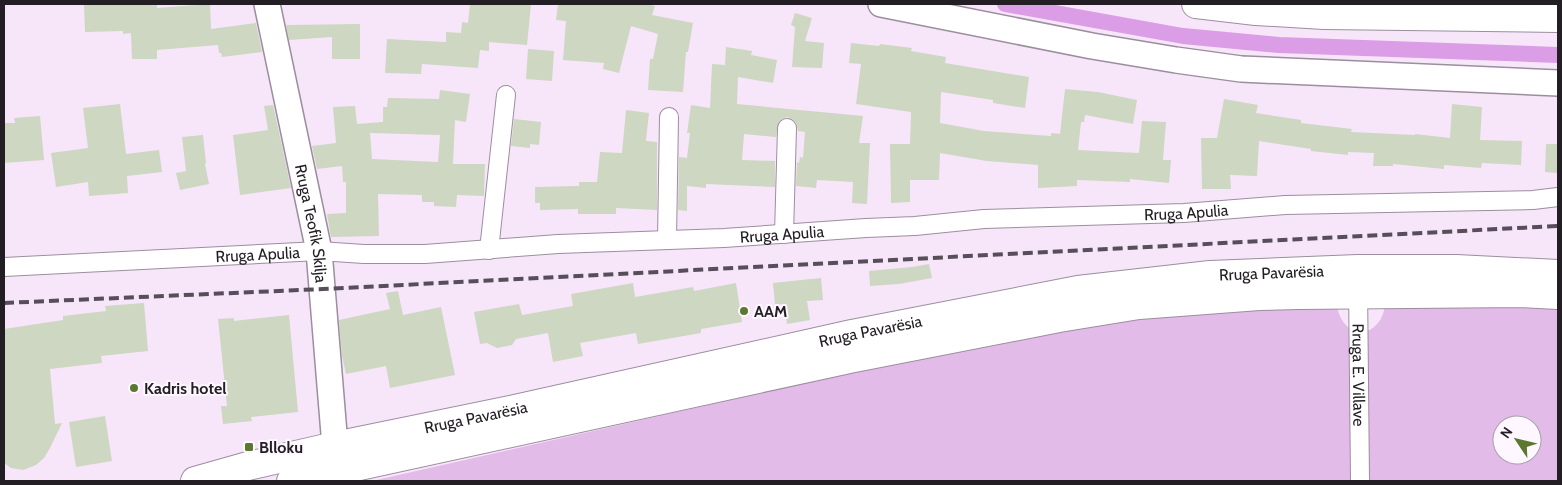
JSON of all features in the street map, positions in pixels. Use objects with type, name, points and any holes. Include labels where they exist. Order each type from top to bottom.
[{"type":"main road","points":[[1196,4],[1256,11],[1324,15],[1558,18]]},
{"type":"main road","name":"Rruga Pavarësia","points":[[195,481],[248,466],[335,446],[524,407],[852,334],[1078,290],[1210,275],[1358,268],[1456,269],[1558,274]]},
{"type":"main road","name":"Rruga Pavarësia","points":[[291,481],[849,359],[1059,318],[1139,305],[1259,296],[1520,293],[1558,295]]},
{"type":"street","name":"Rruga Teofik Skilja","points":[[267,4],[319,251],[335,446]]},
{"type":"street","points":[[881,4],[1092,46],[1241,69],[1558,83]]},
{"type":"street","points":[[489,250],[506,95]]},
{"type":"street","points":[[666,240],[669,117]]},
{"type":"street","points":[[784,234],[786,128]]},
{"type":"street","name":"Rruga Apulia","points":[[4,267],[319,251],[364,254],[425,254],[558,244],[784,234],[984,220],[1184,213],[1285,205],[1533,200],[1558,197]]},
{"type":"street","name":"Rruga E. Villave","points":[[1358,268],[1360,481]]},
{"type":"shaded area","points":[[1558,301],[1558,481],[372,481],[871,368],[1136,318],[1336,303],[1344,323],[1357,332],[1362,332],[1374,327],[1383,314],[1386,302]]},
{"type":"building","points":[[84,4],[157,4],[157,8],[210,4],[211,29],[256,23],[262,52],[222,57],[221,53],[219,53],[218,45],[157,50],[157,59],[132,59],[131,33],[123,34],[123,31],[85,32]]},
{"type":"building","points":[[470,4],[531,4],[527,45],[489,42],[489,51],[480,50],[478,68],[422,64],[421,74],[385,73],[387,39],[446,42],[446,32],[461,33],[462,22],[468,23]]},
{"type":"building","points":[[558,4],[647,4],[655,6],[652,15],[693,23],[688,52],[686,52],[683,92],[648,90],[650,59],[653,59],[658,34],[631,26],[619,73],[603,69],[604,63],[563,60],[566,21],[556,20]]},
{"type":"building","points":[[795,13],[812,18],[805,41],[824,43],[822,68],[792,67],[795,27],[791,25]]},
{"type":"building","points":[[360,24],[360,59],[332,59],[332,37],[289,40],[286,25]]},
{"type":"building","points":[[851,43],[912,48],[911,51],[946,57],[945,63],[1029,77],[1025,108],[993,103],[993,100],[941,92],[940,123],[984,131],[1051,136],[1051,133],[1060,134],[1065,89],[1098,92],[1137,100],[1133,124],[1085,115],[1084,122],[1081,122],[1078,150],[1139,153],[1142,121],[1166,122],[1163,160],[1171,160],[1169,183],[1130,179],[1130,182],[1077,180],[1077,186],[1038,188],[1038,165],[987,161],[940,153],[939,180],[910,180],[910,202],[891,203],[890,144],[910,144],[911,112],[856,104],[861,64],[849,63]]},
{"type":"building","points":[[726,47],[752,51],[751,55],[777,60],[773,83],[738,77],[737,104],[863,116],[859,143],[870,143],[867,204],[852,203],[853,182],[817,180],[816,188],[796,186],[797,162],[799,163],[800,157],[803,158],[805,132],[798,131],[796,123],[787,117],[778,123],[776,137],[744,134],[742,160],[775,161],[775,187],[706,184],[706,188],[687,186],[687,211],[678,210],[679,157],[687,158],[690,133],[687,133],[691,105],[710,108],[712,64],[725,65]]},
{"type":"building","points":[[528,49],[554,51],[552,81],[526,79]]},
{"type":"building","points":[[440,90],[470,94],[466,122],[455,120],[453,164],[485,164],[484,196],[457,195],[456,207],[434,206],[434,202],[422,202],[422,195],[378,194],[379,236],[331,237],[327,214],[346,213],[346,182],[343,182],[342,166],[317,169],[312,146],[336,143],[333,107],[355,106],[357,124],[383,122],[383,107],[387,107],[388,98],[439,99]],"holes":[[[370,133],[440,135],[438,162],[372,159]]]},
{"type":"building","points":[[1224,99],[1258,105],[1256,113],[1301,120],[1301,123],[1352,129],[1351,132],[1415,134],[1450,138],[1452,104],[1482,107],[1480,140],[1522,141],[1521,165],[1482,163],[1481,168],[1444,165],[1444,169],[1393,164],[1393,166],[1373,166],[1374,153],[1348,152],[1348,155],[1311,151],[1311,149],[1259,141],[1257,176],[1230,175],[1231,189],[1202,189],[1201,138],[1217,138]]},
{"type":"building","points":[[120,104],[126,154],[159,150],[162,172],[127,176],[128,193],[89,196],[88,182],[56,187],[51,153],[88,148],[83,108]]},
{"type":"building","points":[[273,105],[291,188],[240,195],[233,135],[268,130],[264,106]]},
{"type":"building","points":[[626,110],[649,113],[646,141],[657,142],[657,210],[616,208],[616,214],[578,214],[578,209],[540,210],[540,203],[535,203],[535,187],[579,186],[579,182],[597,182],[600,152],[622,153]]},
{"type":"building","points":[[40,116],[44,160],[4,163],[4,123],[15,123],[14,118]]},
{"type":"building","points":[[514,119],[541,122],[539,145],[530,144],[530,148],[511,146]]},
{"type":"building","points":[[203,135],[205,164],[209,184],[180,190],[176,173],[186,171],[182,137]]},
{"type":"building","points":[[1546,144],[1558,144],[1558,173],[1545,172]]},
{"type":"building","points":[[929,264],[932,278],[899,284],[870,286],[869,271]]},
{"type":"building","points":[[821,278],[823,300],[807,301],[810,320],[787,324],[784,304],[775,305],[773,283]]},
{"type":"building","points":[[633,283],[635,297],[693,287],[694,291],[736,283],[742,322],[701,329],[701,333],[638,344],[636,333],[580,343],[583,356],[553,362],[548,333],[516,339],[512,345],[497,348],[487,343],[480,344],[474,312],[519,304],[522,315],[573,306],[571,294]]},
{"type":"building","points":[[398,291],[403,315],[441,307],[455,375],[390,388],[386,366],[346,374],[342,356],[339,320],[390,309],[386,293]]},
{"type":"building","points":[[144,303],[148,351],[101,356],[102,363],[50,369],[55,424],[62,423],[50,448],[44,458],[36,465],[23,470],[11,468],[4,463],[4,329],[63,320],[63,316],[106,311],[105,306]]},
{"type":"building","points":[[289,315],[298,412],[251,417],[252,421],[223,424],[221,406],[227,406],[218,319],[234,318],[234,321]]},
{"type":"building","points":[[105,416],[112,461],[76,467],[69,422]]},
{"type":"waterway","points":[[1005,4],[1183,36],[1279,45],[1558,55]]},
{"type":"railway","points":[[4,303],[323,289],[1558,226]]},
{"type":"place","name":"AAM","points":[[744,311]]},
{"type":"place","name":"Kadris hotel","points":[[134,388]]},
{"type":"place","name":"Blloku","points":[[249,447]]}]
